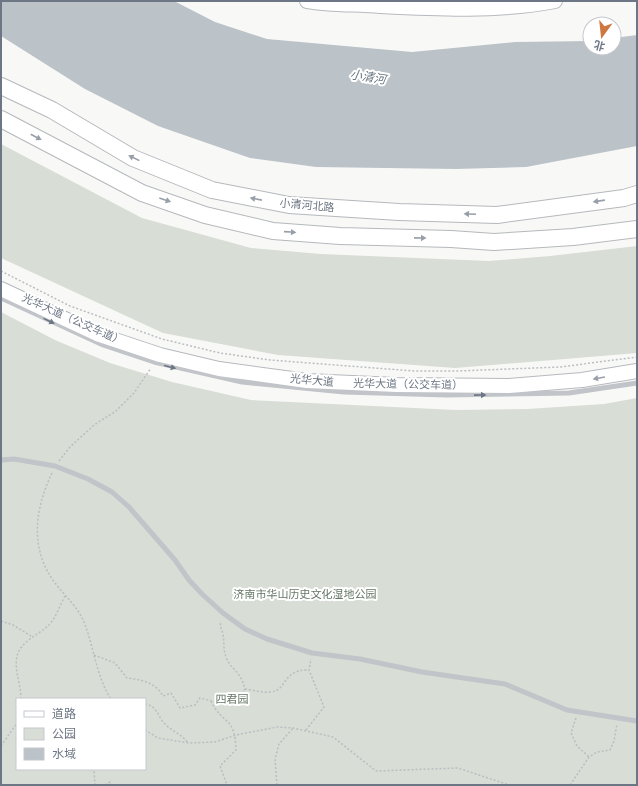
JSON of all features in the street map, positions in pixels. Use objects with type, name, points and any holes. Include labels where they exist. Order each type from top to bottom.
[{"type":"main road","points":[[307,1],[419,8],[497,9],[525,7],[555,1]]},
{"type":"main road","name":"小清河北路","points":[[1,86],[52,110],[133,158],[212,190],[289,205],[399,212],[497,215],[624,198],[637,194]]},
{"type":"main road","points":[[1,119],[142,193],[205,215],[274,231],[340,236],[451,238],[494,242],[573,237],[637,229]]},
{"type":"main road","name":"光华大道","points":[[1,289],[97,334],[160,355],[219,369],[307,381],[397,386],[509,386],[582,380],[637,371]]},
{"type":"lane","name":"光华大道（公交车道）","points":[[1,298],[103,345],[154,362],[242,382],[278,387],[344,392],[446,395],[569,393],[637,383]]},
{"type":"lane","points":[[1,460],[14,459],[55,466],[88,479],[112,492],[129,507],[175,560],[189,580],[223,613],[245,630],[267,639],[312,653],[360,659],[422,672],[505,684],[558,707],[578,712],[637,721]]},
{"type":"path","points":[[1,271],[70,306],[162,339],[220,353],[270,360],[414,371],[457,371],[560,367],[637,357]]},
{"type":"path","points":[[111,698],[101,678],[90,636],[78,610],[54,582],[43,563],[37,534],[38,511],[45,488],[55,466],[70,448],[94,425],[116,411],[134,393],[154,362]]},
{"type":"path","points":[[21,698],[21,690],[16,673],[18,655],[32,636],[48,626],[65,596]]},
{"type":"path","points":[[94,655],[115,663],[127,678],[146,681],[159,689],[163,696],[170,694],[180,708],[195,705],[200,698],[223,704],[236,701],[245,689],[243,678],[226,658],[224,633],[220,626],[223,613]]},
{"type":"path","points":[[1,621],[13,625],[32,636]]},
{"type":"path","points":[[306,730],[324,707],[308,670],[312,653]]},
{"type":"path","points":[[245,689],[270,692],[281,688],[290,674],[300,670],[308,670]]},
{"type":"path","points":[[211,701],[215,711],[231,723],[236,735],[236,750],[220,766],[227,785]]},
{"type":"path","points":[[146,704],[150,705],[159,712],[164,723],[184,737],[188,743]]},
{"type":"path","points":[[578,712],[572,733],[577,746],[589,757]]},
{"type":"path","points":[[570,785],[589,757],[597,752],[610,750],[614,741],[618,719]]},
{"type":"path","points":[[1,746],[16,724]]},
{"type":"path","points":[[146,731],[158,738],[188,743],[215,742],[236,735],[277,727],[293,728],[333,737],[376,771],[458,768],[509,785]]},
{"type":"path","points":[[277,785],[275,759],[277,751],[279,744],[293,728]]},
{"type":"path","points":[[92,770],[94,771],[95,785]]},
{"type":"path","points":[[105,785],[110,782],[112,785]]},
{"type":"green space","points":[[1,144],[142,218],[251,248],[321,254],[489,261],[637,246],[637,353],[455,368],[278,355],[163,333],[1,258]]},
{"type":"green space","name":"济南市华山历史文化湿地公园","points":[[1,312],[55,340],[110,363],[172,382],[251,400],[456,410],[527,409],[604,404],[637,398],[637,785],[1,785]]},
{"type":"water","name":"小清河","points":[[1,1],[174,1],[215,22],[267,39],[412,52],[515,42],[582,41],[582,56],[622,56],[622,37],[637,35],[637,146],[526,167],[456,169],[316,167],[250,158],[158,126],[85,89],[1,36]]},
{"type":"park label","name":"四君园","points":[[232,699]]}]
